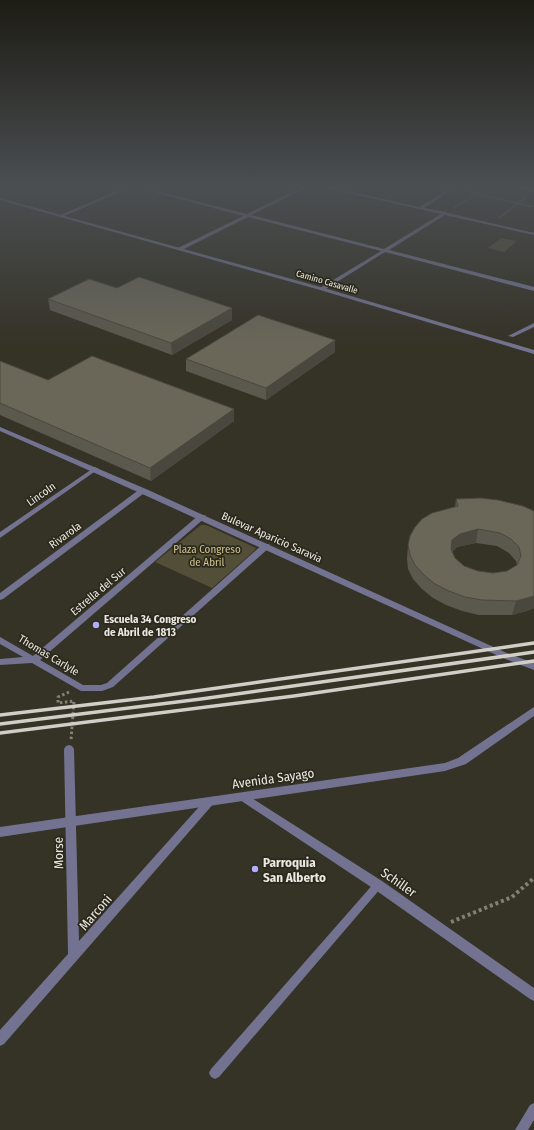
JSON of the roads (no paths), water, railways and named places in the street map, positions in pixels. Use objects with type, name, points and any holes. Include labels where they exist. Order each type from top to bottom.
[{"type":"street","name":"Camino Casavalle","points":[[150,241],[322,289],[534,352]]},
{"type":"street","points":[[180,249],[197,241]]},
{"type":"street","points":[[344,241],[534,289]]},
{"type":"street","points":[[322,289],[401,241]]},
{"type":"street","points":[[511,336],[534,325]]},
{"type":"street","name":"Bulevar Aparicio Saravia","points":[[0,429],[95,469],[506,656],[534,667]]},
{"type":"street","name":"Lincoln","points":[[0,536],[95,469]]},
{"type":"street","name":"Rivarola","points":[[0,597],[143,491]]},
{"type":"street","name":"Estrella del Sur","points":[[34,660],[202,517]]},
{"type":"street","name":"Thomas Carlyle","points":[[0,640],[81,688],[102,688],[110,685],[266,546]]},
{"type":"street","points":[[0,662],[34,660]]},
{"type":"street","name":"Avenida Sayago","points":[[0,832],[444,767],[462,761],[534,711]]},
{"type":"street","name":"Morse","points":[[70,744],[74,957]]},
{"type":"street","name":"Schiller","points":[[244,797],[378,885],[534,995]]},
{"type":"street","name":"Marconi","points":[[0,1040],[210,802]]},
{"type":"lane","points":[[215,1074],[378,885]]},
{"type":"lane","points":[[521,1130],[534,1109]]},
{"type":"railway","points":[[0,715],[154,697],[534,643]]},
{"type":"railway","points":[[0,724],[201,699],[534,652]]},
{"type":"railway","points":[[0,733],[294,696],[534,661]]},
{"type":"place","name":"Escuela 34 Congreso de Abril de 1813","points":[[96,625]]},
{"type":"place","name":"Parroquia San Alberto","points":[[255,869]]},
{"type":"park label","name":"Plaza Congreso de Abril","points":[[207,555]]}]
